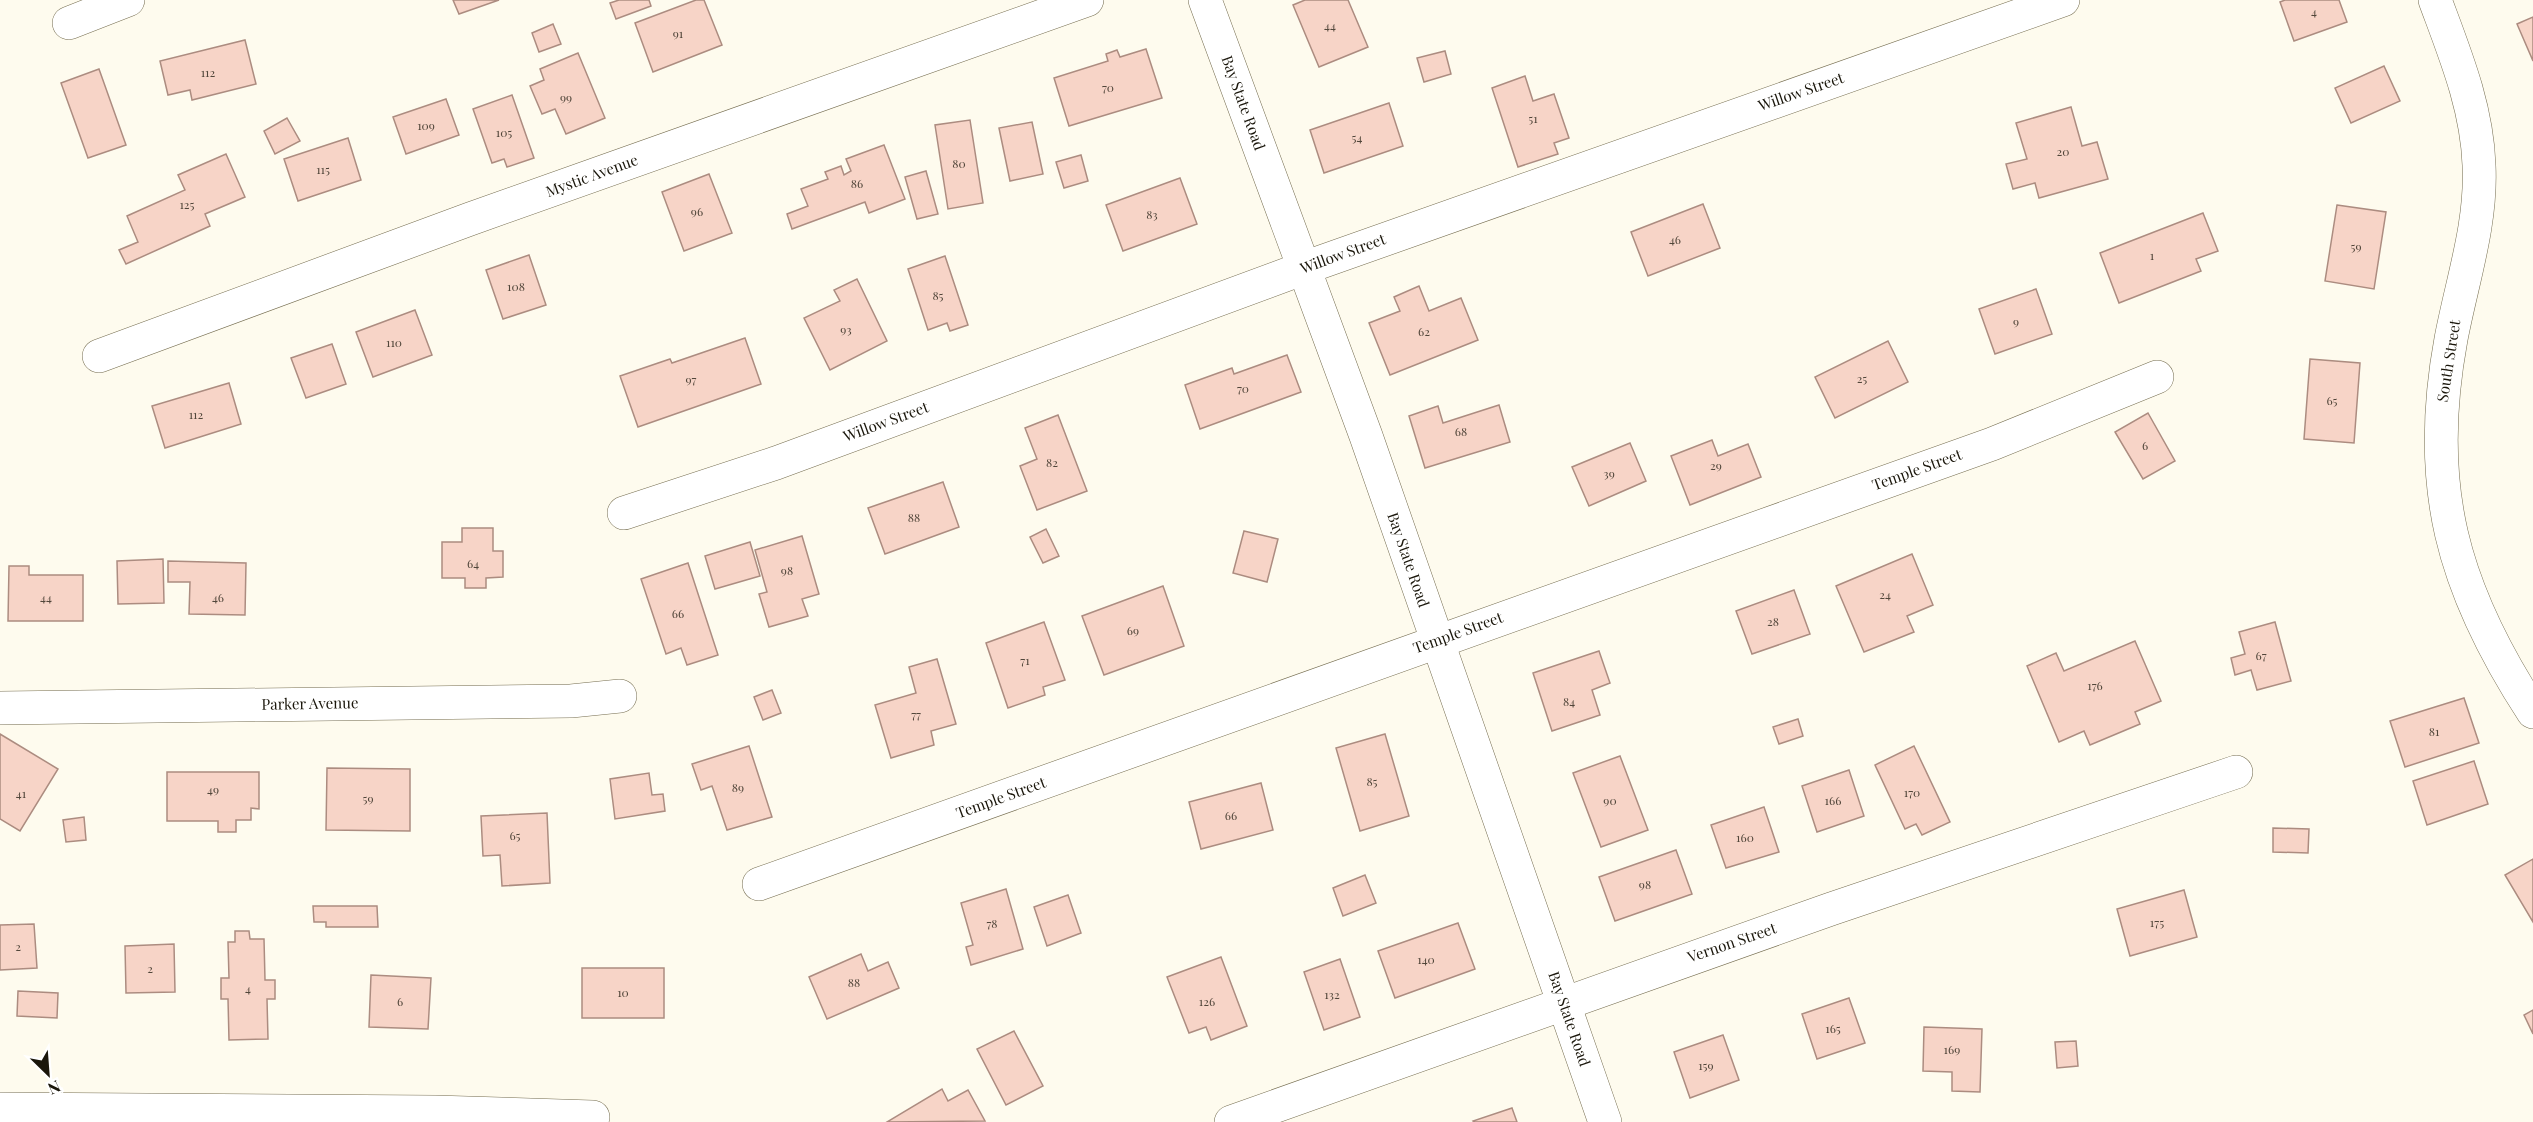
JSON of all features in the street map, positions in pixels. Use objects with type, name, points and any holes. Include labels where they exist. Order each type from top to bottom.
[{"type":"street","points":[[69,23],[128,0]]},
{"type":"street","name":"Mystic Avenue","points":[[99,356],[481,215],[1087,0]]},
{"type":"street","name":"Bay State Road","points":[[1205,0],[1366,436],[1605,1122]]},
{"type":"street","name":"Willow Street","points":[[624,513],[776,463],[1304,268],[2063,0]]},
{"type":"street","name":"South Street","points":[[2435,0],[2475,116],[2479,165],[2476,221],[2442,390],[2439,449],[2443,499],[2453,550],[2470,598],[2494,647],[2533,712]]},
{"type":"street","name":"Temple Street","points":[[759,884],[1992,444],[2157,377]]},
{"type":"street","name":"Parker Avenue","points":[[0,708],[571,701],[620,696]]},
{"type":"street","name":"Vernon Street","points":[[1231,1122],[1831,909],[2235,772]]},
{"type":"street","points":[[0,1109],[435,1112],[593,1117]]},
{"type":"building","points":[[453,0],[499,0],[459,14]]},
{"type":"building","points":[[619,0],[649,0],[651,6],[616,19],[610,3]]},
{"type":"building","points":[[696,0],[704,0],[722,45],[653,72],[635,23]]},
{"type":"building","points":[[1305,0],[1348,0],[1368,47],[1319,67],[1293,5]]},
{"type":"building","points":[[2285,0],[2339,0],[2347,22],[2294,41],[2280,2]]},
{"type":"building","points":[[2533,17],[2533,61],[2517,24]]},
{"type":"building","points":[[553,24],[561,44],[539,52],[532,33]]},
{"type":"building","points":[[245,40],[256,84],[192,100],[190,90],[168,95],[160,61]]},
{"type":"building","points":[[1146,49],[1162,98],[1069,126],[1054,78],[1108,61],[1106,54],[1117,50],[1120,57]]},
{"type":"building","points":[[1445,51],[1451,74],[1424,82],[1417,58]]},
{"type":"building","points":[[578,53],[605,118],[566,134],[555,109],[542,114],[530,86],[544,80],[540,69]]},
{"type":"building","points":[[2384,66],[2400,101],[2351,123],[2335,88]]},
{"type":"building","points":[[99,69],[126,145],[88,158],[61,83]]},
{"type":"building","points":[[1525,76],[1533,101],[1554,94],[1569,138],[1554,143],[1558,154],[1518,167],[1492,88]]},
{"type":"building","points":[[512,95],[534,158],[507,167],[504,159],[492,163],[473,109]]},
{"type":"building","points":[[446,99],[459,135],[406,154],[393,117]]},
{"type":"building","points":[[1389,103],[1403,146],[1324,173],[1310,130]]},
{"type":"building","points":[[2071,107],[2082,146],[2097,142],[2108,179],[2039,198],[2035,183],[2013,189],[2006,164],[2027,159],[2016,123]]},
{"type":"building","points":[[287,118],[300,141],[275,154],[264,131]]},
{"type":"building","points":[[970,120],[983,203],[948,209],[935,125]]},
{"type":"building","points":[[1032,122],[1043,174],[1010,181],[999,128]]},
{"type":"building","points":[[348,138],[361,180],[298,201],[284,159]]},
{"type":"building","points":[[884,145],[905,199],[869,213],[865,202],[792,229],[787,214],[808,206],[801,189],[828,179],[825,172],[841,166],[844,175],[851,171],[846,159]]},
{"type":"building","points":[[226,154],[245,197],[205,214],[210,226],[126,264],[119,250],[138,242],[127,216],[185,190],[178,175]]},
{"type":"building","points":[[1081,155],[1088,181],[1064,188],[1056,162]]},
{"type":"building","points":[[926,171],[938,214],[917,219],[905,177]]},
{"type":"building","points":[[709,174],[732,233],[684,251],[662,192]]},
{"type":"building","points":[[1180,178],[1197,224],[1123,251],[1106,205]]},
{"type":"building","points":[[1703,204],[1720,248],[1648,276],[1631,232]]},
{"type":"building","points":[[2337,205],[2386,212],[2374,289],[2325,281]]},
{"type":"building","points":[[2203,213],[2218,251],[2196,259],[2201,271],[2119,303],[2100,253]]},
{"type":"building","points":[[529,255],[546,305],[503,319],[486,270]]},
{"type":"building","points":[[945,256],[968,325],[950,331],[947,323],[928,330],[908,269]]},
{"type":"building","points":[[857,279],[887,341],[830,370],[804,318],[840,301],[834,290]]},
{"type":"building","points":[[1419,286],[1429,311],[1461,298],[1478,340],[1390,375],[1369,323],[1400,311],[1394,297]]},
{"type":"building","points":[[2036,289],[2052,334],[1995,354],[1979,309]]},
{"type":"building","points":[[415,310],[432,355],[373,377],[356,332]]},
{"type":"building","points":[[745,338],[761,384],[638,427],[620,376],[670,359],[672,363]]},
{"type":"building","points":[[1888,341],[1908,382],[1835,418],[1815,377]]},
{"type":"building","points":[[332,344],[346,384],[306,398],[291,358]]},
{"type":"building","points":[[1287,355],[1301,392],[1200,429],[1185,385],[1232,368],[1234,374]]},
{"type":"building","points":[[2310,359],[2360,363],[2354,443],[2304,439]]},
{"type":"building","points":[[229,383],[241,424],[165,448],[152,406]]},
{"type":"building","points":[[1499,405],[1510,442],[1425,468],[1409,416],[1438,406],[1443,423]]},
{"type":"building","points":[[2148,413],[2175,461],[2143,479],[2115,432]]},
{"type":"building","points":[[1058,415],[1087,491],[1037,510],[1020,466],[1037,459],[1025,428]]},
{"type":"building","points":[[1712,440],[1718,456],[1748,444],[1761,477],[1690,505],[1671,456]]},
{"type":"building","points":[[1630,443],[1646,481],[1589,506],[1572,467]]},
{"type":"building","points":[[943,482],[959,527],[885,554],[868,508]]},
{"type":"building","points":[[462,528],[493,528],[493,551],[503,551],[503,577],[486,578],[486,588],[465,588],[465,578],[442,578],[442,542],[462,542]]},
{"type":"building","points":[[1046,529],[1059,556],[1043,563],[1030,537]]},
{"type":"building","points":[[1244,531],[1278,539],[1267,582],[1233,573]]},
{"type":"building","points":[[802,536],[819,594],[802,599],[808,616],[769,627],[759,594],[767,592],[755,550]]},
{"type":"building","points":[[750,542],[760,576],[715,589],[705,556]]},
{"type":"building","points":[[1912,554],[1933,605],[1907,616],[1914,632],[1864,652],[1836,586]]},
{"type":"building","points":[[163,559],[164,603],[118,604],[117,561]]},
{"type":"building","points":[[168,561],[246,563],[245,615],[189,614],[190,582],[168,582]]},
{"type":"building","points":[[688,563],[718,655],[687,665],[681,648],[666,654],[641,579]]},
{"type":"building","points":[[9,566],[29,566],[29,575],[83,575],[83,621],[8,621]]},
{"type":"building","points":[[1163,586],[1184,646],[1104,675],[1082,616]]},
{"type":"building","points":[[1794,590],[1810,634],[1752,654],[1736,611]]},
{"type":"building","points":[[1044,622],[1065,680],[1043,687],[1045,695],[1008,708],[986,643]]},
{"type":"building","points":[[2275,622],[2291,681],[2257,690],[2251,670],[2235,675],[2231,658],[2245,654],[2239,632]]},
{"type":"building","points":[[2135,641],[2161,701],[2135,712],[2140,724],[2090,745],[2084,731],[2059,742],[2027,666],[2056,653],[2064,671]]},
{"type":"building","points":[[1599,651],[1610,683],[1592,690],[1600,715],[1552,731],[1533,673]]},
{"type":"building","points":[[937,659],[956,724],[931,731],[934,745],[891,758],[875,705],[916,693],[909,667]]},
{"type":"building","points":[[772,690],[781,713],[763,720],[754,697]]},
{"type":"building","points":[[2464,698],[2479,743],[2405,767],[2390,721]]},
{"type":"building","points":[[1798,719],[1803,736],[1779,744],[1773,727]]},
{"type":"building","points":[[0,734],[58,769],[20,831],[0,819]]},
{"type":"building","points":[[1385,734],[1409,816],[1360,831],[1336,748]]},
{"type":"building","points":[[749,746],[772,817],[727,830],[712,786],[701,790],[692,764]]},
{"type":"building","points":[[1914,746],[1950,822],[1922,835],[1916,824],[1905,829],[1875,765]]},
{"type":"building","points":[[1620,756],[1648,830],[1601,847],[1573,773]]},
{"type":"building","points":[[2474,761],[2488,804],[2427,825],[2413,781]]},
{"type":"building","points":[[327,768],[410,769],[410,831],[326,830]]},
{"type":"building","points":[[1849,770],[1864,816],[1817,832],[1802,786]]},
{"type":"building","points":[[167,772],[259,772],[259,809],[251,808],[251,820],[236,820],[236,832],[218,832],[218,821],[167,821]]},
{"type":"building","points":[[649,773],[652,795],[663,794],[665,811],[615,819],[610,779]]},
{"type":"building","points":[[1261,783],[1273,830],[1201,849],[1189,802]]},
{"type":"building","points":[[1764,807],[1779,852],[1726,868],[1711,825]]},
{"type":"building","points":[[547,813],[550,883],[502,886],[500,855],[483,856],[481,816]]},
{"type":"building","points":[[84,817],[86,840],[66,842],[63,820]]},
{"type":"building","points":[[2273,828],[2309,829],[2308,853],[2273,852]]},
{"type":"building","points":[[1676,850],[1692,894],[1615,921],[1599,877]]},
{"type":"building","points":[[2533,859],[2533,922],[2505,875]]},
{"type":"building","points":[[1365,875],[1376,903],[1343,916],[1333,888]]},
{"type":"building","points":[[1006,889],[1023,949],[971,965],[966,947],[973,945],[961,903]]},
{"type":"building","points":[[2184,890],[2197,937],[2130,956],[2117,909]]},
{"type":"building","points":[[1068,895],[1081,933],[1047,946],[1034,907]]},
{"type":"building","points":[[313,906],[377,906],[378,927],[326,927],[326,922],[314,922]]},
{"type":"building","points":[[1458,923],[1475,969],[1395,998],[1378,951]]},
{"type":"building","points":[[34,924],[37,968],[0,970],[0,925]]},
{"type":"building","points":[[235,931],[249,931],[250,939],[264,939],[265,980],[275,980],[275,999],[267,999],[268,1039],[229,1040],[228,999],[221,999],[221,978],[229,978],[228,942],[235,942]]},
{"type":"building","points":[[174,944],[175,992],[126,993],[125,946]]},
{"type":"building","points":[[861,954],[868,971],[888,962],[899,988],[827,1019],[809,977]]},
{"type":"building","points":[[1221,957],[1247,1026],[1211,1040],[1206,1027],[1189,1033],[1167,977]]},
{"type":"building","points":[[1340,959],[1360,1017],[1324,1030],[1304,972]]},
{"type":"building","points":[[582,968],[664,968],[664,1018],[582,1018]]},
{"type":"building","points":[[371,975],[431,978],[428,1029],[369,1027]]},
{"type":"building","points":[[18,991],[58,993],[57,1018],[17,1016]]},
{"type":"building","points":[[1849,998],[1865,1043],[1817,1059],[1802,1014]]},
{"type":"building","points":[[2533,1010],[2533,1034],[2524,1015]]},
{"type":"building","points":[[1924,1027],[1982,1029],[1980,1092],[1952,1091],[1952,1072],[1923,1071]]},
{"type":"building","points":[[1014,1031],[1043,1086],[1006,1105],[977,1049]]},
{"type":"building","points":[[1723,1035],[1739,1080],[1690,1098],[1674,1052]]},
{"type":"building","points":[[2076,1041],[2078,1066],[2057,1068],[2055,1042]]},
{"type":"building","points":[[942,1089],[948,1101],[968,1090],[985,1121],[887,1122]]},
{"type":"building","points":[[1512,1108],[1517,1122],[1473,1121]]}]
